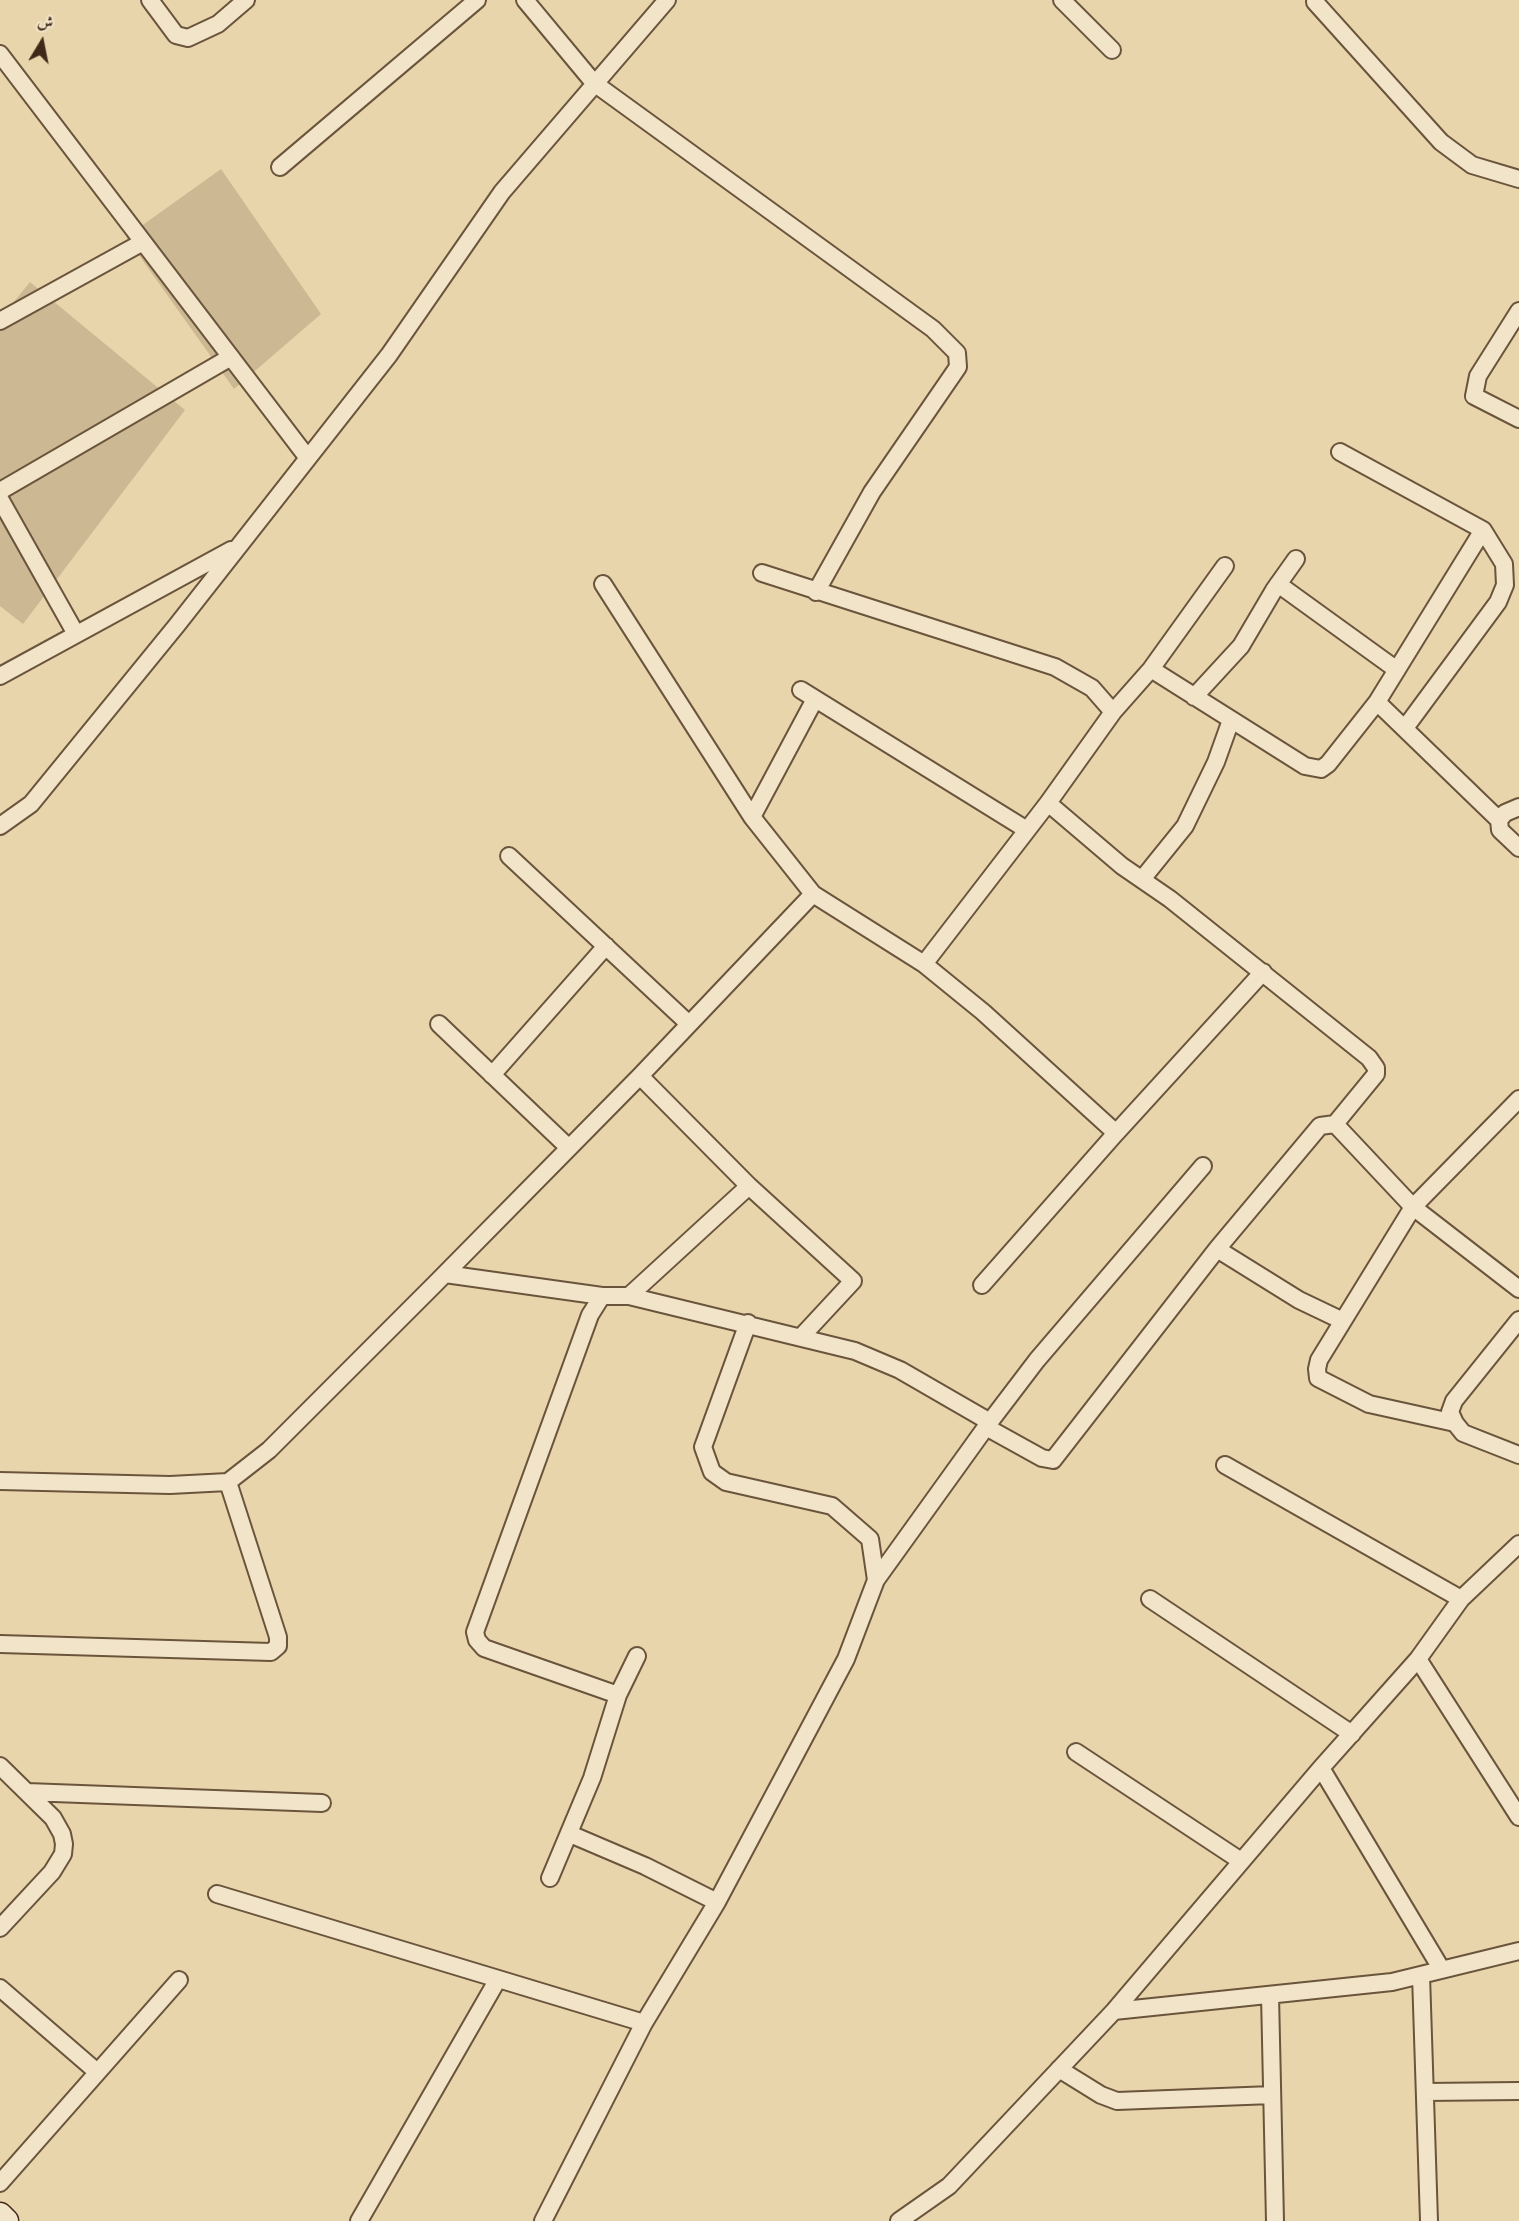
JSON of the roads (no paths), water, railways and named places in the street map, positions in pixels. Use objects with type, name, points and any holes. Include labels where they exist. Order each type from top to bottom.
[{"type":"main road","points":[[0,2215],[6,2221]]},
{"type":"street","points":[[150,0],[176,35],[188,38],[218,24],[246,0]]},
{"type":"street","points":[[280,167],[477,0]]},
{"type":"street","points":[[525,0],[594,83],[933,329],[957,353],[958,367],[872,492],[816,592]]},
{"type":"street","points":[[0,826],[31,804],[389,355],[502,192],[667,0]]},
{"type":"street","points":[[1062,0],[1112,50]]},
{"type":"street","points":[[1315,2],[1441,142],[1472,165],[1519,179]]},
{"type":"street","points":[[0,54],[308,457]]},
{"type":"street","points":[[0,321],[143,242]]},
{"type":"street","points":[[1519,310],[1478,376],[1474,396],[1519,419]]},
{"type":"street","points":[[0,491],[231,357]]},
{"type":"street","points":[[1340,452],[1483,530],[1504,564],[1503,592],[1498,602],[1405,728]]},
{"type":"street","points":[[0,499],[76,634]]},
{"type":"street","points":[[1151,669],[1305,766],[1321,769],[1328,764],[1377,702],[1483,530]]},
{"type":"street","points":[[0,676],[237,547]]},
{"type":"street","points":[[1194,697],[1241,646],[1278,584],[1296,559]]},
{"type":"street","points":[[924,964],[1048,802],[1113,712],[1151,669],[1225,566]]},
{"type":"street","points":[[762,573],[1055,667],[1092,688],[1113,712]]},
{"type":"street","points":[[603,584],[752,817],[813,894],[924,964],[983,1012],[1116,1133]]},
{"type":"street","points":[[1278,584],[1397,670]]},
{"type":"street","points":[[752,817],[808,695],[1027,830]]},
{"type":"street","points":[[1377,702],[1499,820],[1500,830],[1519,848]]},
{"type":"street","points":[[1143,878],[1185,826],[1215,762],[1231,720]]},
{"type":"street","points":[[445,1275],[602,1296],[629,1296],[748,1323],[855,1351],[900,1370],[1042,1458],[1053,1460],[1216,1249],[1320,1126],[1335,1124],[1376,1074],[1376,1068],[1370,1058],[1143,878],[1122,866],[1048,802]]},
{"type":"street","points":[[1499,820],[1505,813],[1519,807]]},
{"type":"street","points":[[508,856],[689,1024]]},
{"type":"street","points":[[0,1481],[170,1485],[228,1482],[269,1449],[445,1275],[640,1076],[813,894]]},
{"type":"street","points":[[492,1075],[606,946]]},
{"type":"street","points":[[982,1285],[1116,1133],[1263,972]]},
{"type":"street","points":[[439,1024],[569,1149]]},
{"type":"street","points":[[640,1076],[749,1186],[853,1281],[801,1337]]},
{"type":"street","points":[[1455,1424],[1369,1404],[1318,1377],[1319,1360],[1413,1207],[1519,1099]]},
{"type":"street","points":[[1335,1124],[1413,1207],[1519,1289]]},
{"type":"street","points":[[543,2221],[644,2023],[717,1902],[846,1659],[876,1580],[1037,1360],[1203,1166]]},
{"type":"street","points":[[629,1296],[749,1186]]},
{"type":"street","points":[[1216,1249],[1299,1300],[1343,1321]]},
{"type":"street","points":[[602,1296],[590,1315],[475,1632],[477,1640],[484,1648],[618,1695]]},
{"type":"street","points":[[1519,1320],[1454,1401],[1450,1412],[1455,1424],[1463,1433],[1519,1455]]},
{"type":"street","points":[[748,1323],[703,1447],[712,1472],[726,1482],[832,1506],[870,1539],[876,1580]]},
{"type":"street","points":[[1225,1465],[1461,1599]]},
{"type":"street","points":[[0,1644],[271,1652],[278,1646],[278,1637],[228,1482]]},
{"type":"street","points":[[899,2221],[949,2186],[1114,2011],[1321,1768],[1418,1659],[1461,1599],[1519,1544]]},
{"type":"street","points":[[1150,1599],[1352,1734]]},
{"type":"street","points":[[550,1878],[592,1778],[618,1695],[638,1656]]},
{"type":"street","points":[[1418,1659],[1519,1817]]},
{"type":"street","points":[[1076,1752],[1241,1861]]},
{"type":"street","points":[[0,1766],[59,1825],[64,1844],[63,1854],[52,1872],[0,1928]]},
{"type":"street","points":[[1321,1768],[1442,1970]]},
{"type":"street","points":[[27,1792],[322,1803]]},
{"type":"street","points":[[570,1834],[645,1866],[717,1902]]},
{"type":"street","points":[[217,1894],[644,2023]]},
{"type":"street","points":[[1114,2011],[1392,1982],[1519,1951]]},
{"type":"street","points":[[1421,1975],[1429,2221]]},
{"type":"street","points":[[359,2221],[498,1979]]},
{"type":"street","points":[[0,2183],[96,2071],[179,1980]]},
{"type":"street","points":[[0,1988],[96,2071]]},
{"type":"street","points":[[1270,1995],[1275,2221]]},
{"type":"street","points":[[1059,2069],[1101,2095],[1117,2101],[1272,2095]]},
{"type":"street","points":[[1425,2092],[1519,2091]]}]
